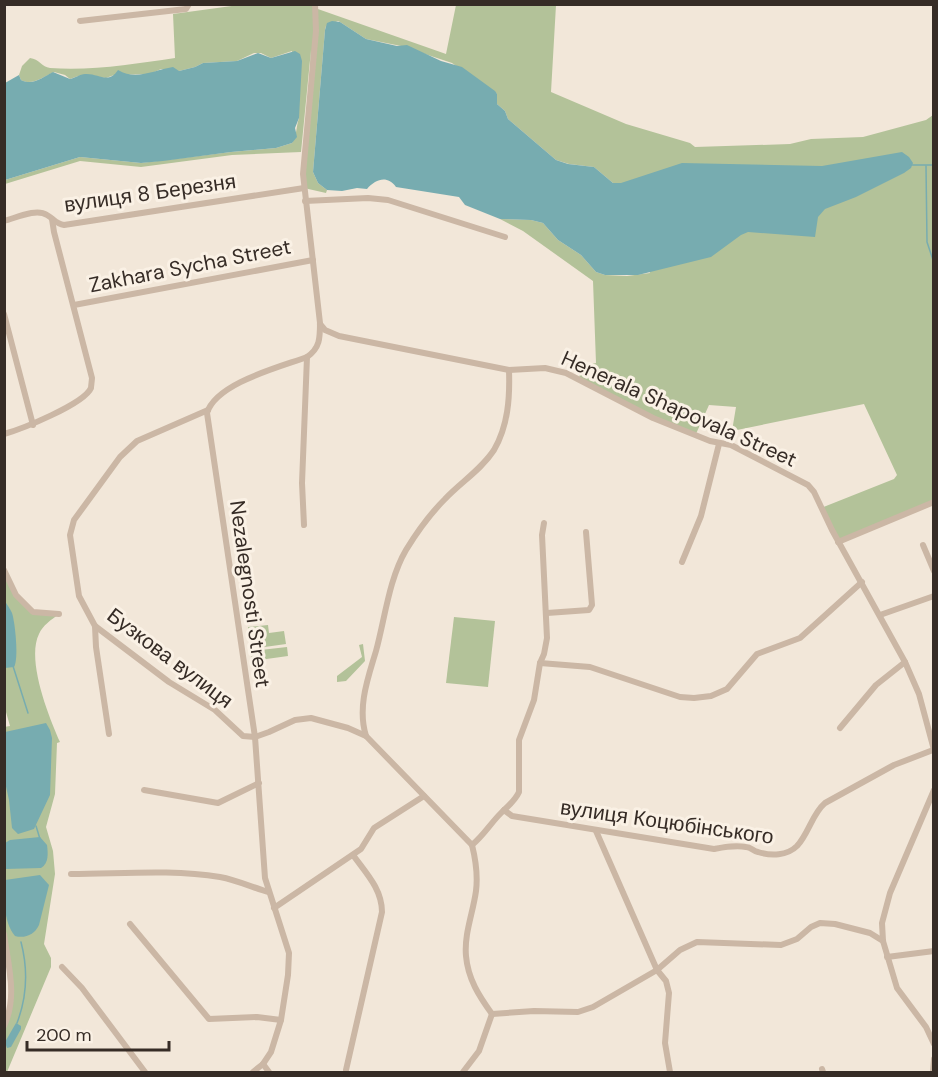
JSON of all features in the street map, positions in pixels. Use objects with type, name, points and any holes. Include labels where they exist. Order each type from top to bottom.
[{"type":"street","points":[[80,21],[186,9],[189,4]]},
{"type":"street","points":[[208,410],[217,398],[238,383],[307,357],[318,345],[320,324],[303,174],[316,31],[315,4]]},
{"type":"street","name":"вулиця 8 Березня","points":[[4,221],[38,212],[46,213],[58,224],[64,225],[304,188]]},
{"type":"street","points":[[305,201],[368,198],[388,200],[505,237]]},
{"type":"street","name":"Zakhara Sycha Street","points":[[4,434],[33,425],[86,394],[91,387],[92,378],[52,219]]},
{"type":"street","name":"Zakhara Sycha Street","points":[[74,305],[313,260]]},
{"type":"street","points":[[4,314],[33,425]]},
{"type":"street","name":"Henerala Shapovala Street","points":[[320,324],[325,330],[339,336],[509,370],[545,368],[566,373],[653,418],[719,444],[731,446],[810,486],[838,542],[905,662],[922,703],[933,750]]},
{"type":"street","points":[[304,525],[302,483],[307,357]]},
{"type":"street","points":[[366,736],[362,719],[365,686],[395,576],[404,552],[421,527],[446,498],[479,469],[494,450],[508,412],[509,370]]},
{"type":"street","name":"Бузкова вулиця","points":[[208,410],[137,441],[120,457],[74,520],[70,535],[79,596],[95,626],[169,682],[215,710],[243,736],[255,737]]},
{"type":"street","name":"Nezalegnosti Street","points":[[208,410],[207,417],[255,737]]},
{"type":"street","points":[[682,562],[701,516],[719,444]]},
{"type":"street","points":[[838,542],[933,502]]},
{"type":"street","points":[[472,845],[484,836],[504,810],[516,799],[519,792],[519,740],[534,700],[540,663],[548,638],[542,535],[544,524]]},
{"type":"street","points":[[547,613],[589,610],[592,605],[586,532]]},
{"type":"street","points":[[923,545],[933,571]]},
{"type":"street","points":[[4,570],[16,596],[33,612],[59,614]]},
{"type":"street","points":[[540,663],[590,667],[680,697],[711,696],[727,689],[757,654],[800,638],[811,630],[862,582]]},
{"type":"street","points":[[880,615],[933,596]]},
{"type":"street","points":[[95,626],[109,734]]},
{"type":"street","points":[[840,728],[876,685],[905,662]]},
{"type":"street","points":[[255,737],[295,720],[310,718],[348,728],[366,736],[472,845],[477,866],[476,890],[466,944],[466,958],[477,993],[492,1014]]},
{"type":"street","points":[[348,728],[362,719]]},
{"type":"street","points":[[253,1072],[263,1064],[273,1047],[281,1020],[289,953],[268,892],[264,871],[255,737],[257,725]]},
{"type":"street","name":"вулиця Коцюбінського","points":[[504,810],[512,816],[596,831],[714,849],[733,846],[750,847],[755,852],[784,854],[794,849],[802,840],[819,808],[825,803],[894,765],[933,750]]},
{"type":"street","points":[[144,790],[219,803],[259,783]]},
{"type":"street","points":[[933,790],[890,893],[882,923],[883,941],[897,988],[926,1027],[933,1044]]},
{"type":"street","points":[[274,908],[353,855],[363,847],[374,828],[424,796]]},
{"type":"street","points":[[596,831],[657,970],[666,981],[669,993],[665,1043],[670,1072]]},
{"type":"street","points":[[346,1070],[382,912],[378,890],[353,855]]},
{"type":"street","points":[[71,874],[151,873],[209,876],[230,879],[268,892]]},
{"type":"street","points":[[492,1014],[534,1011],[578,1012],[611,998],[657,970],[680,950],[697,942],[781,945],[797,939],[811,927],[820,923],[835,924],[870,933],[883,941]]},
{"type":"street","points":[[870,933],[882,923]]},
{"type":"street","points":[[130,924],[209,1019],[257,1017],[281,1020]]},
{"type":"street","points":[[4,934],[12,983],[9,1011],[4,1026]]},
{"type":"street","points":[[887,957],[933,951]]},
{"type":"street","points":[[62,968],[82,988],[145,1072]]},
{"type":"street","points":[[463,1072],[479,1051],[492,1014]]},
{"type":"street","points":[[933,1059],[933,1072]]},
{"type":"street","points":[[263,1064],[268,1072]]},
{"type":"green space","points":[[239,5],[315,5],[315,8],[446,54],[456,5],[556,5],[551,92],[626,124],[690,143],[695,147],[790,144],[811,139],[863,137],[926,120],[933,115],[933,502],[838,542],[821,508],[894,479],[897,475],[864,404],[732,431],[736,407],[709,405],[695,436],[579,379],[581,367],[596,363],[593,281],[523,231],[500,219],[531,220],[543,223],[558,240],[581,255],[596,272],[605,275],[627,276],[650,273],[619,184],[613,183],[594,167],[556,160],[508,119],[505,111],[497,104],[497,94],[452,63],[401,46],[366,39],[338,21],[326,26],[325,30],[313,172],[318,183],[327,190],[326,193],[304,188],[311,50],[301,152],[232,155],[141,167],[80,161],[5,184],[5,180],[80,157],[141,163],[276,148],[292,143],[299,118],[292,51],[271,58],[261,53],[254,53],[237,61],[203,63],[179,71],[161,69],[150,74],[114,75],[106,78],[81,75],[70,79],[54,72],[38,80],[25,82],[19,75],[22,66],[30,58],[50,68],[81,69],[175,58],[173,14]]},
{"type":"green space","points":[[4,570],[10,586],[33,612],[59,614],[39,634],[35,658],[40,688],[60,742],[57,743],[55,794],[46,827],[53,851],[55,874],[44,944],[51,958],[51,967],[7,1072],[5,1072],[5,1026],[10,1005],[4,934],[4,727],[10,726],[4,705]]},
{"type":"green space","points":[[454,617],[495,621],[488,687],[446,683]]},
{"type":"green space","points":[[268,625],[269,633],[284,631],[286,644],[250,649],[248,627]]},
{"type":"green space","points":[[363,644],[365,661],[346,681],[337,682],[337,676],[362,657],[359,645]]},
{"type":"green space","points":[[287,647],[288,656],[252,661],[251,651]]},
{"type":"water","points":[[340,22],[366,39],[397,46],[407,45],[441,61],[462,67],[495,91],[497,104],[505,111],[508,119],[556,160],[594,167],[613,183],[621,183],[682,163],[822,166],[902,152],[913,163],[911,168],[904,173],[856,197],[825,209],[818,217],[815,237],[748,232],[711,257],[638,275],[605,275],[596,272],[581,255],[558,240],[543,223],[531,220],[500,219],[465,205],[459,197],[396,187],[385,180],[374,183],[367,189],[342,191],[327,190],[318,183],[313,172],[325,30],[327,23]]},
{"type":"water","points":[[295,51],[300,54],[302,61],[299,118],[295,128],[297,137],[292,143],[276,148],[141,163],[80,157],[5,180],[5,83],[19,75],[25,82],[38,80],[53,72],[70,79],[85,74],[107,78],[118,70],[132,75],[173,67],[179,71],[203,63],[237,61],[258,53],[271,58]]},
{"type":"water","points":[[4,600],[12,613],[16,649],[14,667],[5,668]]},
{"type":"water","points":[[46,723],[52,738],[50,795],[34,829],[18,834],[12,828],[5,782],[5,732]]},
{"type":"water","points":[[40,837],[47,845],[47,858],[44,866],[5,869],[5,843],[10,840]]},
{"type":"water","points":[[40,875],[49,885],[39,925],[29,935],[15,936],[6,917],[5,880]]},
{"type":"water","points":[[16,1023],[21,1026],[21,1029],[11,1047],[7,1048],[5,1042]]},
{"type":"waterway","points":[[910,165],[934,165]]},
{"type":"waterway","points":[[926,166],[927,242],[934,263]]},
{"type":"waterway","points":[[13,666],[28,713]]},
{"type":"waterway","points":[[36,826],[40,839]]},
{"type":"waterway","points":[[17,1023],[23,1003],[25,983],[25,962],[21,942]]}]
